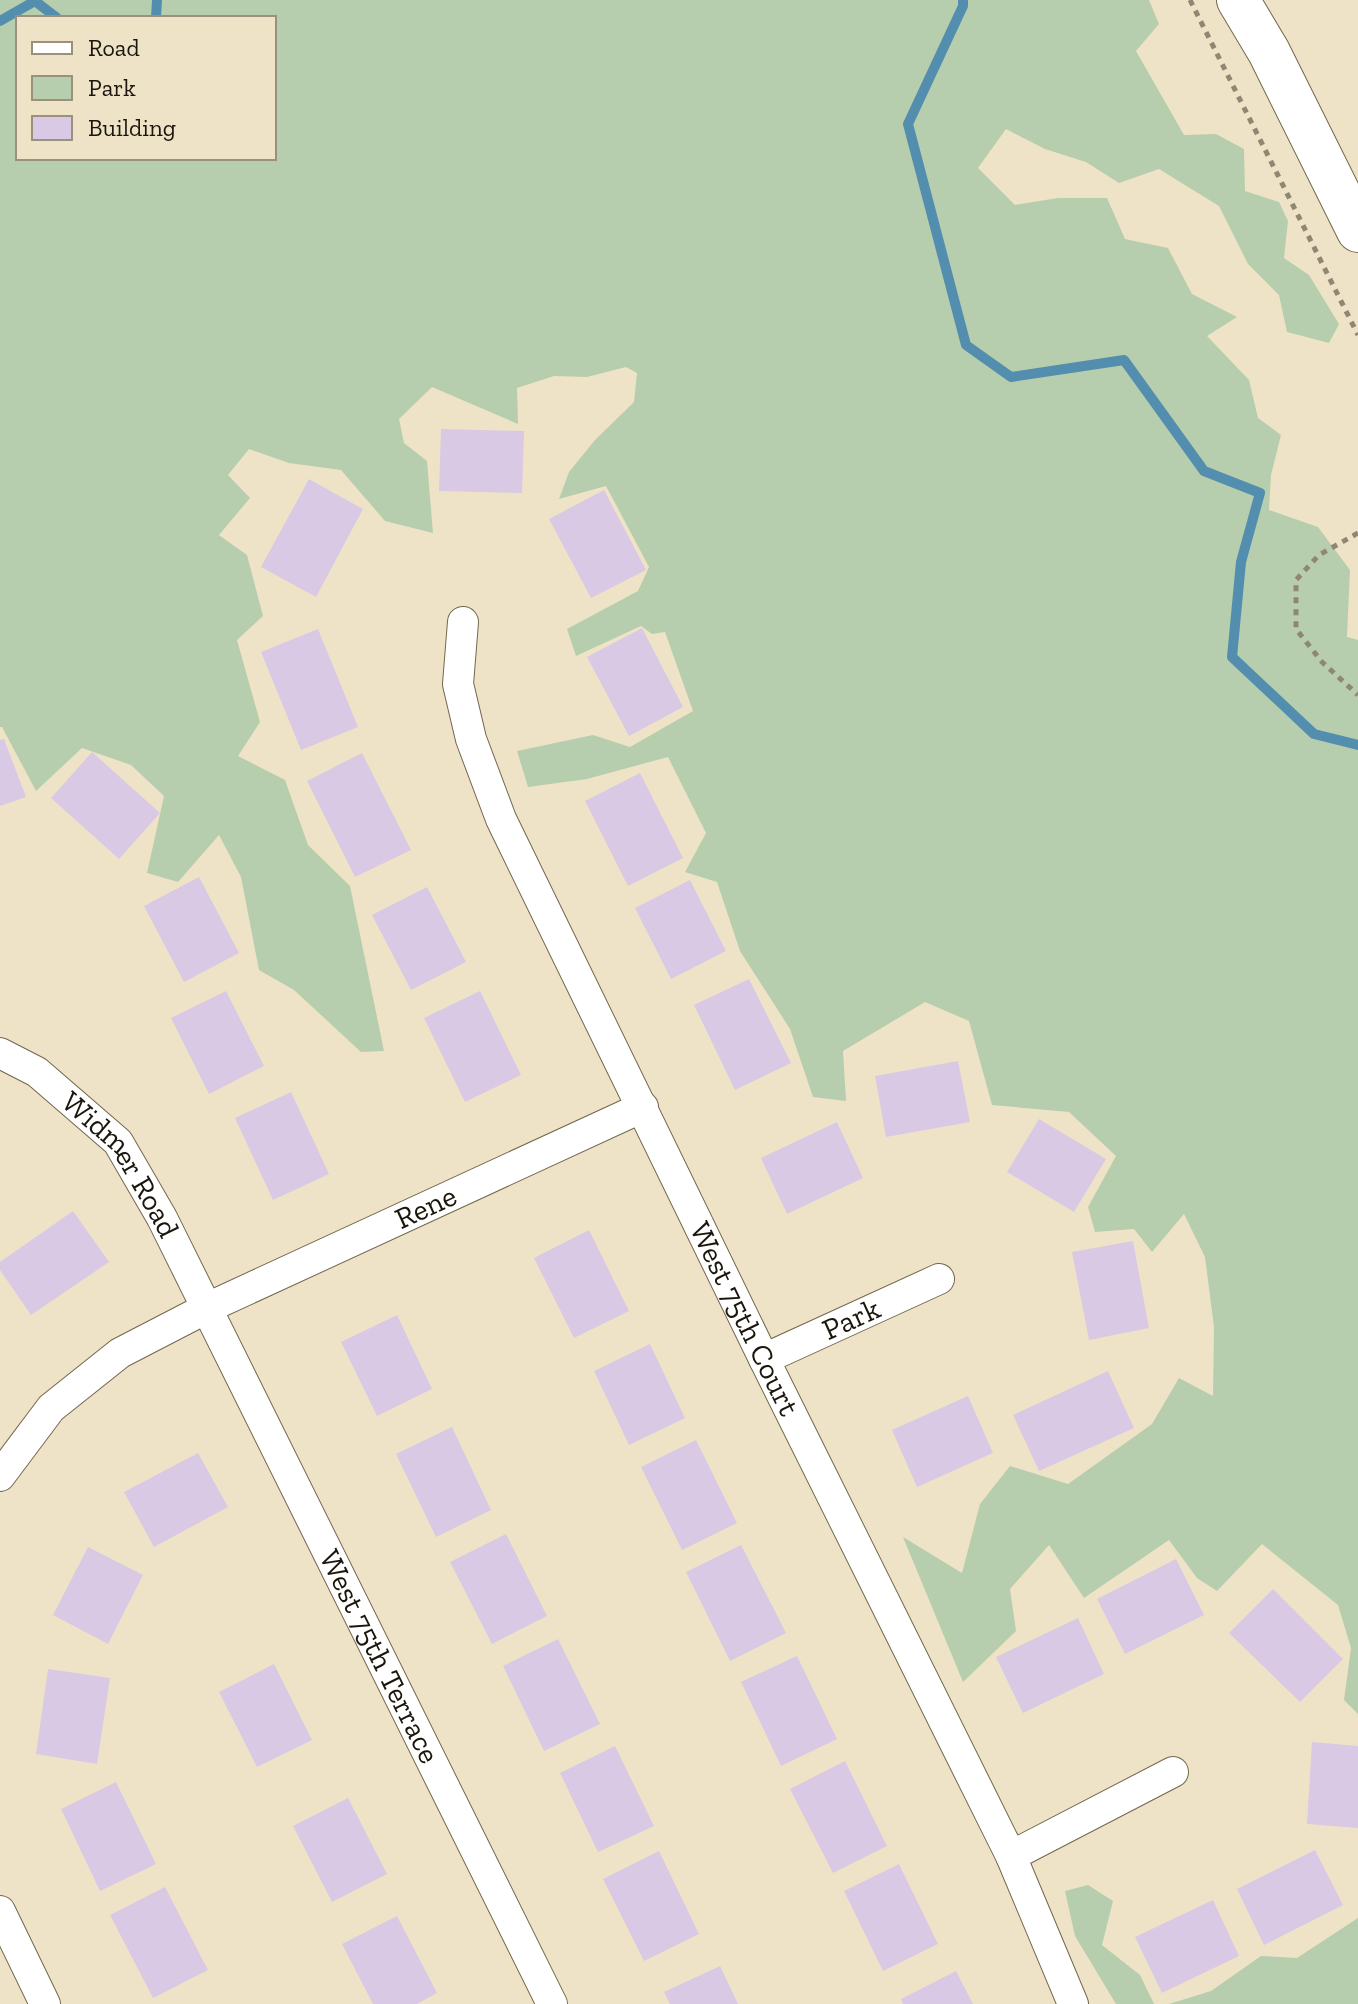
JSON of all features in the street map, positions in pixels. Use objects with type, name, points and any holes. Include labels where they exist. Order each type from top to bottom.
[{"type":"main road","points":[[1238,0],[1269,52],[1358,231]]},
{"type":"main road","points":[[1250,0],[1269,52]]},
{"type":"street","name":"West 75th Court","points":[[463,622],[458,684],[471,739],[501,819],[1011,1856],[1073,2004]]},
{"type":"street","name":"Widmer Road","points":[[0,1053],[37,1072],[118,1142],[162,1218],[207,1308]]},
{"type":"street","name":"Rene","points":[[0,1476],[51,1408],[120,1353],[207,1308],[643,1107]]},
{"type":"street","name":"Park","points":[[764,1359],[939,1279]]},
{"type":"street","name":"West 75th Terrace","points":[[207,1308],[552,2004]]},
{"type":"street","points":[[1011,1856],[1173,1772]]},
{"type":"street","points":[[0,1911],[45,2004]]},
{"type":"path","points":[[1190,0],[1358,335]]},
{"type":"path","points":[[1358,533],[1319,555],[1296,580],[1296,629],[1322,662],[1358,695]]},
{"type":"green space","points":[[0,0],[1149,0],[1159,24],[1136,51],[1184,135],[1216,134],[1244,149],[1245,191],[1279,202],[1288,221],[1284,258],[1309,275],[1339,324],[1329,343],[1287,332],[1279,295],[1248,264],[1219,206],[1159,169],[1119,183],[1086,162],[1045,149],[1006,129],[978,168],[1015,205],[1058,198],[1107,198],[1125,239],[1168,248],[1192,294],[1237,317],[1207,336],[1249,380],[1258,418],[1281,435],[1271,475],[1269,510],[1318,527],[1350,570],[1347,637],[1358,640],[1358,1714],[1344,1700],[1351,1648],[1338,1605],[1262,1544],[1217,1591],[1197,1578],[1169,1540],[1084,1598],[1049,1545],[1010,1589],[1016,1631],[963,1682],[903,1537],[962,1573],[980,1504],[1010,1466],[1068,1484],[1152,1424],[1179,1378],[1213,1396],[1214,1327],[1205,1257],[1184,1214],[1152,1252],[1134,1229],[1095,1232],[1088,1207],[1116,1156],[1069,1112],[992,1105],[969,1021],[925,1002],[843,1051],[846,1101],[813,1097],[790,1029],[740,951],[717,882],[685,872],[706,833],[668,757],[587,779],[528,787],[517,751],[593,735],[630,747],[693,711],[665,632],[652,634],[641,626],[576,656],[567,629],[638,591],[649,567],[606,486],[559,499],[569,472],[595,440],[634,402],[637,373],[626,367],[587,377],[554,376],[517,388],[518,424],[432,387],[399,419],[404,443],[427,461],[433,533],[385,521],[341,470],[289,463],[249,449],[228,475],[250,498],[219,535],[247,555],[263,616],[237,640],[260,722],[238,756],[285,780],[308,845],[350,886],[384,1051],[361,1052],[294,990],[259,970],[241,877],[219,835],[178,882],[147,873],[164,796],[131,765],[82,748],[36,791],[2,727]]},
{"type":"green space","points":[[1088,1885],[1113,1901],[1102,1945],[1140,1975],[1154,2004],[1116,2004],[1075,1936],[1065,1891]]},
{"type":"green space","points":[[1358,1918],[1358,2004],[1169,2004],[1211,1991],[1261,1956],[1297,1958]]},
{"type":"building","points":[[441,429],[524,431],[522,493],[439,491]]},
{"type":"building","points":[[309,479],[363,509],[316,597],[261,567]]},
{"type":"building","points":[[604,490],[646,570],[591,598],[549,519]]},
{"type":"building","points":[[642,628],[683,707],[629,736],[587,657]]},
{"type":"building","points":[[318,629],[358,727],[301,750],[261,652]]},
{"type":"building","points":[[4,739],[26,797],[0,806],[0,740]]},
{"type":"building","points":[[92,752],[160,813],[119,859],[51,798]]},
{"type":"building","points":[[362,753],[411,850],[355,877],[307,781]]},
{"type":"building","points":[[640,773],[683,858],[628,886],[585,801]]},
{"type":"building","points":[[199,877],[239,953],[184,982],[144,906]]},
{"type":"building","points":[[690,880],[726,951],[671,979],[635,908]]},
{"type":"building","points":[[427,887],[466,962],[411,990],[372,915]]},
{"type":"building","points":[[749,979],[791,1063],[735,1090],[694,1005]]},
{"type":"building","points":[[226,991],[264,1066],[209,1094],[171,1018]]},
{"type":"building","points":[[480,991],[521,1075],[465,1102],[424,1018]]},
{"type":"building","points":[[958,1061],[970,1122],[886,1137],[875,1076]]},
{"type":"building","points":[[291,1092],[329,1174],[273,1200],[235,1118]]},
{"type":"building","points":[[1039,1119],[1106,1159],[1074,1212],[1007,1172]]},
{"type":"building","points":[[837,1122],[863,1178],[787,1214],[761,1158]]},
{"type":"building","points":[[73,1211],[109,1262],[31,1315],[0,1270],[0,1262]]},
{"type":"building","points":[[589,1230],[629,1311],[574,1338],[534,1258]]},
{"type":"building","points":[[1133,1241],[1149,1328],[1089,1340],[1072,1252]]},
{"type":"building","points":[[397,1315],[432,1389],[377,1416],[341,1342]]},
{"type":"building","points":[[650,1344],[685,1418],[629,1445],[594,1371]]},
{"type":"building","points":[[1108,1371],[1134,1428],[1039,1471],[1013,1415]]},
{"type":"building","points":[[968,1396],[993,1453],[917,1487],[892,1430]]},
{"type":"building","points":[[452,1427],[491,1510],[436,1537],[396,1454]]},
{"type":"building","points":[[696,1440],[737,1523],[682,1550],[641,1467]]},
{"type":"building","points":[[198,1453],[228,1507],[154,1547],[124,1492]]},
{"type":"building","points":[[506,1534],[547,1616],[492,1644],[450,1562]]},
{"type":"building","points":[[741,1545],[786,1633],[730,1661],[686,1572]]},
{"type":"building","points":[[88,1547],[143,1575],[108,1644],[53,1615]]},
{"type":"building","points":[[1176,1559],[1204,1615],[1125,1654],[1097,1599]]},
{"type":"building","points":[[1273,1589],[1343,1659],[1300,1702],[1229,1633]]},
{"type":"building","points":[[1078,1618],[1104,1674],[1023,1713],[996,1657]]},
{"type":"building","points":[[558,1639],[600,1724],[544,1751],[503,1666]]},
{"type":"building","points":[[797,1656],[837,1739],[781,1766],[741,1682]]},
{"type":"building","points":[[274,1664],[312,1740],[257,1767],[219,1692]]},
{"type":"building","points":[[48,1669],[110,1678],[97,1764],[36,1754]]},
{"type":"building","points":[[1312,1742],[1358,1746],[1358,1828],[1307,1824]]},
{"type":"building","points":[[615,1746],[654,1826],[598,1852],[560,1773]]},
{"type":"building","points":[[845,1761],[887,1846],[833,1873],[790,1789]]},
{"type":"building","points":[[116,1782],[156,1864],[100,1891],[61,1809]]},
{"type":"building","points":[[348,1798],[387,1874],[332,1902],[293,1826]]},
{"type":"building","points":[[1315,1850],[1343,1905],[1264,1945],[1237,1889]]},
{"type":"building","points":[[659,1851],[699,1934],[644,1961],[603,1879]]},
{"type":"building","points":[[899,1864],[938,1944],[883,1971],[844,1891]]},
{"type":"building","points":[[165,1887],[208,1970],[153,1998],[110,1915]]},
{"type":"building","points":[[1213,1900],[1239,1956],[1162,1993],[1135,1937]]},
{"type":"building","points":[[397,1916],[437,1993],[417,2004],[373,2004],[342,1944]]},
{"type":"building","points":[[720,1966],[738,2004],[670,2004],[664,1992]]},
{"type":"building","points":[[956,1971],[973,2004],[903,2004],[901,1999]]},
{"type":"waterway","points":[[156,16],[157,0]]},
{"type":"waterway","points":[[963,0],[963,6],[908,124],[966,345],[1011,377],[1124,360],[1204,471],[1260,493],[1241,562],[1232,657],[1314,734],[1358,745]]},
{"type":"waterway","points":[[0,21],[35,1],[54,16]]}]
